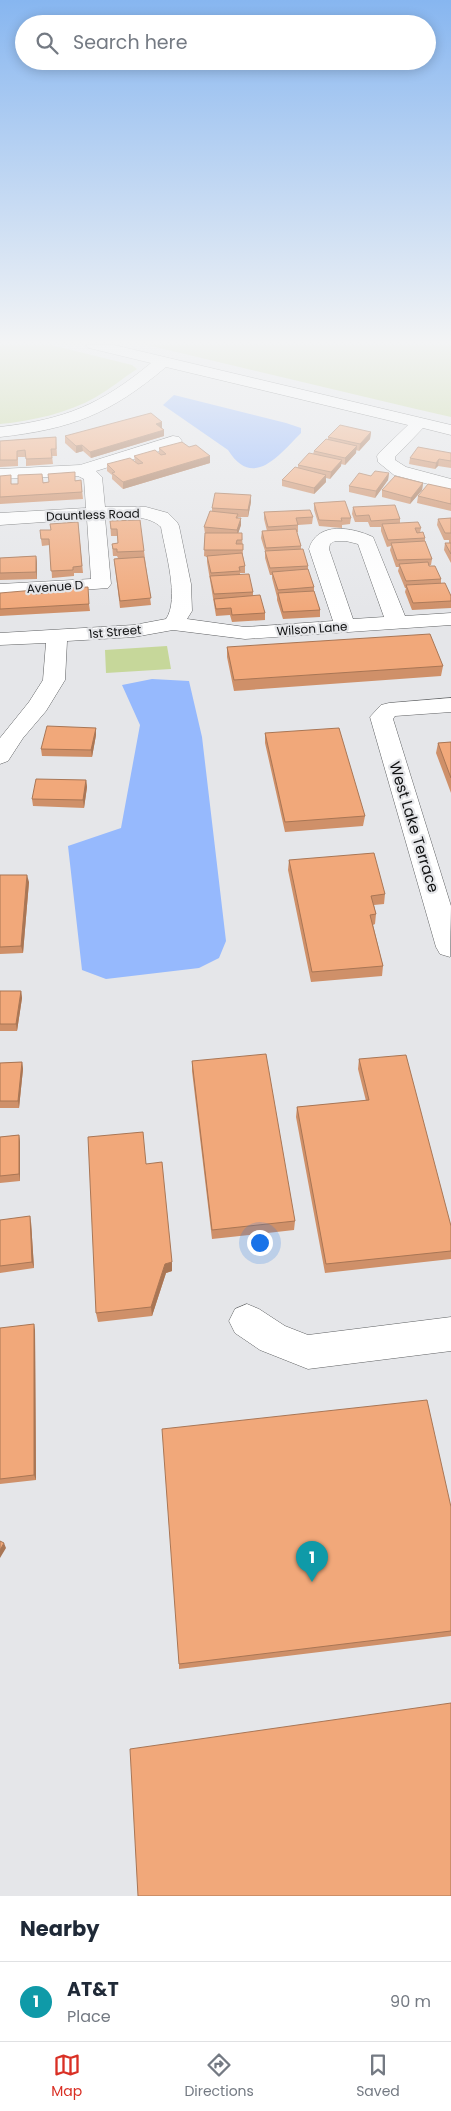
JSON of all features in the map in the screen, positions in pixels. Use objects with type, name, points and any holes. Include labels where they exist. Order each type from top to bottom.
[{"type":"street","points":[[409,433],[386,456],[387,462],[400,471],[451,485]]},
{"type":"street","points":[[0,474],[82,470],[173,441]]},
{"type":"street","points":[[82,470],[93,477],[96,514]]},
{"type":"street","name":"Dauntless Road","points":[[0,519],[146,513],[160,517],[169,523],[183,603],[182,612],[173,624]]},
{"type":"street","name":"Avenue D","points":[[0,590],[100,584],[96,514]]},
{"type":"street","points":[[345,626],[319,549],[319,543],[323,539],[335,535],[351,536],[366,541],[397,623]]},
{"type":"street","name":"Wilson Lane","points":[[173,624],[246,633],[451,619]]},
{"type":"street","name":"1st Street","points":[[0,639],[134,631],[173,624]]},
{"type":"street","points":[[0,756],[14,734],[38,706],[54,680],[57,655],[56,636]]},
{"type":"street","name":"West Lake Terrace","points":[[450,947],[381,718],[389,710],[451,705]]},
{"type":"street","points":[[247,1321],[273,1338],[308,1352],[451,1334]]},
{"type":"green space","points":[[167,646],[171,669],[106,673],[105,650]]},
{"type":"water","points":[[204,433],[301,433],[275,459],[266,465],[256,468],[247,467],[237,462],[228,450]]},
{"type":"water","points":[[152,679],[189,681],[202,737],[226,941],[219,958],[199,968],[106,979],[82,970],[68,846],[121,828],[140,725],[122,685]]},
{"type":"building","points":[[74,433],[152,433],[90,452],[82,445],[76,446],[65,436]]},
{"type":"building","points":[[332,433],[370,433],[360,444],[328,437]]},
{"type":"building","points":[[56,437],[56,449],[51,449],[52,458],[26,459],[25,450],[17,451],[17,460],[0,460],[0,441]]},
{"type":"building","points":[[326,439],[357,446],[345,458],[314,451]]},
{"type":"building","points":[[182,442],[189,447],[196,445],[210,456],[123,482],[112,473],[115,472],[107,464],[130,458],[138,464],[143,463],[134,456],[155,450],[161,455],[166,454],[159,448]]},
{"type":"building","points":[[418,447],[451,453],[451,461],[439,459],[436,463],[410,458]]},
{"type":"building","points":[[309,453],[342,460],[331,472],[298,465]]},
{"type":"building","points":[[295,467],[326,475],[314,488],[282,480]]},
{"type":"building","points":[[375,471],[389,473],[376,491],[349,486],[359,473],[371,476]]},
{"type":"building","points":[[75,472],[75,481],[81,480],[82,492],[0,497],[0,476],[11,475],[11,484],[18,484],[18,475],[42,474],[43,483],[49,482],[48,474]]},
{"type":"building","points":[[395,476],[423,483],[411,498],[382,490]]},
{"type":"building","points":[[428,484],[451,489],[451,504],[418,496]]},
{"type":"building","points":[[215,493],[251,495],[248,510],[212,508]]},
{"type":"building","points":[[345,501],[351,518],[341,518],[342,521],[319,520],[314,503]]},
{"type":"building","points":[[395,505],[400,519],[371,521],[369,515],[356,516],[353,507]]},
{"type":"building","points":[[310,510],[313,517],[296,518],[298,525],[268,527],[264,512]]},
{"type":"building","points":[[210,511],[238,514],[236,518],[241,518],[237,530],[204,527]]},
{"type":"building","points":[[451,518],[451,533],[445,533],[438,519]]},
{"type":"building","points":[[140,520],[144,551],[117,552],[117,549],[113,549],[112,544],[118,543],[117,529],[111,529],[110,521]]},
{"type":"building","points":[[78,522],[82,566],[73,567],[73,570],[51,571],[49,539],[41,539],[40,530],[51,530],[50,524]]},
{"type":"building","points":[[418,522],[421,528],[415,528],[417,533],[423,532],[425,538],[388,540],[382,524]]},
{"type":"building","points":[[296,529],[301,546],[266,548],[262,531]]},
{"type":"building","points":[[205,533],[242,533],[242,540],[237,540],[236,544],[243,544],[243,550],[204,550]]},
{"type":"building","points":[[425,541],[432,559],[397,560],[391,543]]},
{"type":"building","points":[[445,543],[451,543],[451,554]]},
{"type":"building","points":[[303,549],[308,566],[270,568],[265,551]]},
{"type":"building","points":[[242,553],[245,566],[239,567],[240,571],[211,573],[207,556]]},
{"type":"building","points":[[36,556],[36,572],[0,573],[0,558]]},
{"type":"building","points":[[144,557],[151,598],[120,601],[114,559]]},
{"type":"building","points":[[428,562],[429,566],[435,566],[441,579],[406,581],[399,564]]},
{"type":"building","points":[[308,569],[314,587],[278,590],[272,572]]},
{"type":"building","points":[[249,574],[253,592],[214,594],[210,576]]},
{"type":"building","points":[[445,583],[451,596],[451,601],[413,603],[406,585]]},
{"type":"building","points":[[88,587],[89,604],[0,609],[0,593],[35,590],[35,594],[47,593],[47,590],[69,591],[69,588]]},
{"type":"building","points":[[314,591],[320,610],[283,612],[278,593]]},
{"type":"building","points":[[260,595],[265,613],[232,615],[231,608],[216,609],[214,599]]},
{"type":"building","points":[[430,634],[443,666],[234,680],[227,647]]},
{"type":"building","points":[[47,726],[96,728],[91,750],[41,749]]},
{"type":"building","points":[[339,728],[365,816],[285,822],[265,733]]},
{"type":"building","points":[[451,742],[451,778],[438,743]]},
{"type":"building","points":[[36,779],[86,780],[83,800],[32,799]]},
{"type":"building","points":[[374,853],[385,894],[371,896],[376,914],[370,915],[383,966],[312,972],[289,860]]},
{"type":"building","points":[[0,875],[27,875],[21,946],[0,947]]},
{"type":"building","points":[[0,991],[21,991],[16,1024],[0,1024]]},
{"type":"building","points":[[266,1054],[295,1221],[212,1230],[192,1061]]},
{"type":"building","points":[[406,1055],[451,1226],[451,1251],[326,1264],[297,1107],[369,1100],[359,1059]]},
{"type":"building","points":[[22,1062],[18,1101],[0,1101],[0,1063]]},
{"type":"building","points":[[143,1132],[146,1164],[162,1162],[172,1262],[165,1264],[151,1307],[96,1313],[88,1137]]},
{"type":"building","points":[[19,1135],[19,1174],[0,1176],[0,1137]]},
{"type":"building","points":[[30,1216],[32,1262],[0,1266],[0,1220]]},
{"type":"building","points":[[34,1324],[34,1475],[0,1479],[0,1328]]},
{"type":"building","points":[[427,1400],[451,1507],[451,1631],[179,1664],[162,1429]]},
{"type":"building","points":[[0,1541],[4,1543],[0,1550]]},
{"type":"building","points":[[451,1703],[451,1896],[138,1896],[130,1749]]},
{"type":"place","name":"AT&T","points":[[312,1582]]}]
